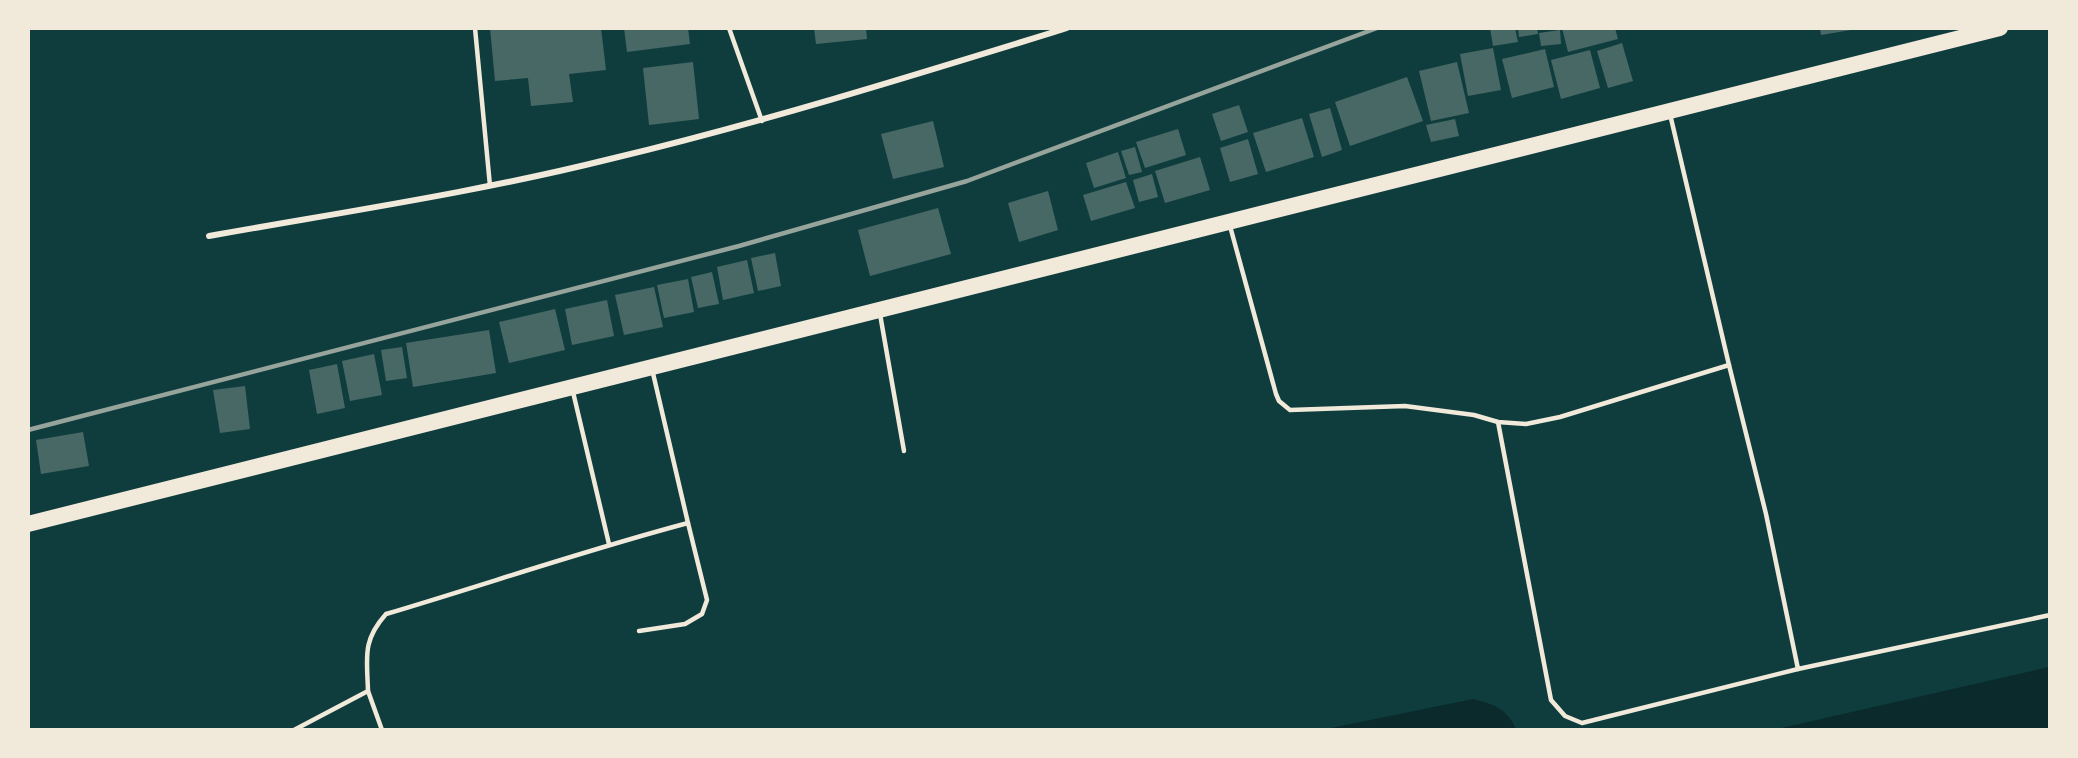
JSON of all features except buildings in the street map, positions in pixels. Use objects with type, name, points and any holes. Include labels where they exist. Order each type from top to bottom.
[{"type":"highway","points":[[28,524],[1229,224],[2000,28]]},
{"type":"street","points":[[209,236],[490,186],[608,160],[762,121],[1067,28]]},
{"type":"lane","points":[[475,28],[490,186]]},
{"type":"lane","points":[[729,28],[762,121]]},
{"type":"lane","points":[[1669,112],[1766,514],[1798,669]]},
{"type":"lane","points":[[1229,224],[1276,394],[1279,401],[1290,410],[1406,406],[1474,415],[1498,422],[1526,424],[1560,417],[1730,365]]},
{"type":"lane","points":[[879,311],[904,451]]},
{"type":"lane","points":[[639,631],[685,624],[702,614],[707,600],[652,369]]},
{"type":"lane","points":[[573,387],[609,544]]},
{"type":"lane","points":[[1498,422],[1551,700],[1565,716],[1582,723],[1798,669],[2049,615]]},
{"type":"lane","points":[[382,729],[368,691],[367,649],[372,630],[386,614],[540,568],[609,544],[688,524]]},
{"type":"lane","points":[[294,729],[368,691]]},
{"type":"water","points":[[2049,667],[2049,729],[1777,729]]},
{"type":"water","points":[[1473,699],[1499,708],[1516,729],[1326,729]]},
{"type":"railway","points":[[28,430],[739,246],[967,181],[1377,28]]}]
